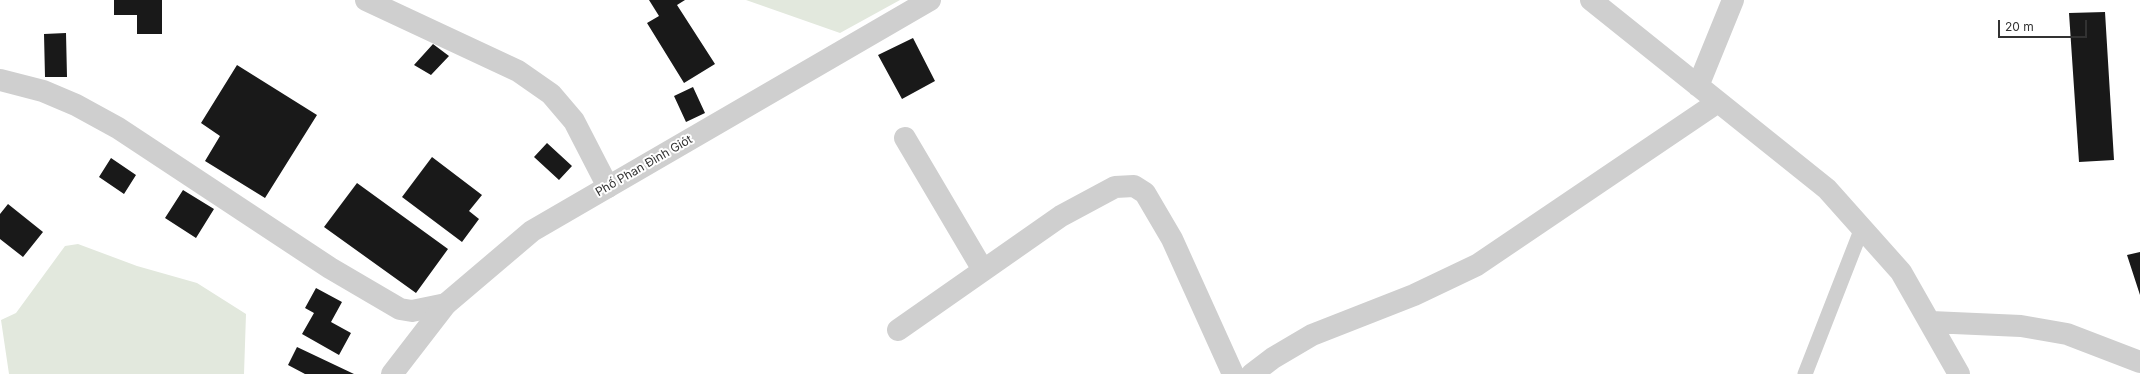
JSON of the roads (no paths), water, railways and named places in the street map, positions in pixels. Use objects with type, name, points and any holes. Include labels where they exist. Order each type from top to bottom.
[{"type":"street","points":[[366,0],[518,71],[551,94],[574,121],[608,187]]},
{"type":"street","name":"Phố Phan Đình Giót","points":[[392,374],[446,304],[532,231],[930,0]]},
{"type":"street","points":[[1591,0],[1827,189],[1901,272],[1959,374]]},
{"type":"street","points":[[1698,86],[1733,0]]},
{"type":"street","points":[[0,80],[43,90],[76,105],[118,128],[330,268],[400,310],[412,311],[446,304]]},
{"type":"street","points":[[1252,374],[1272,358],[1312,336],[1414,295],[1477,265],[1718,102]]},
{"type":"street","points":[[905,138],[983,270]]},
{"type":"street","points":[[898,330],[1061,216],[1099,194],[1115,187],[1134,186],[1145,193],[1172,239],[1233,374]]},
{"type":"street","points":[[1930,322],[2020,326],[2067,334],[2140,362]]},
{"type":"lane","points":[[1805,374],[1862,228]]}]
